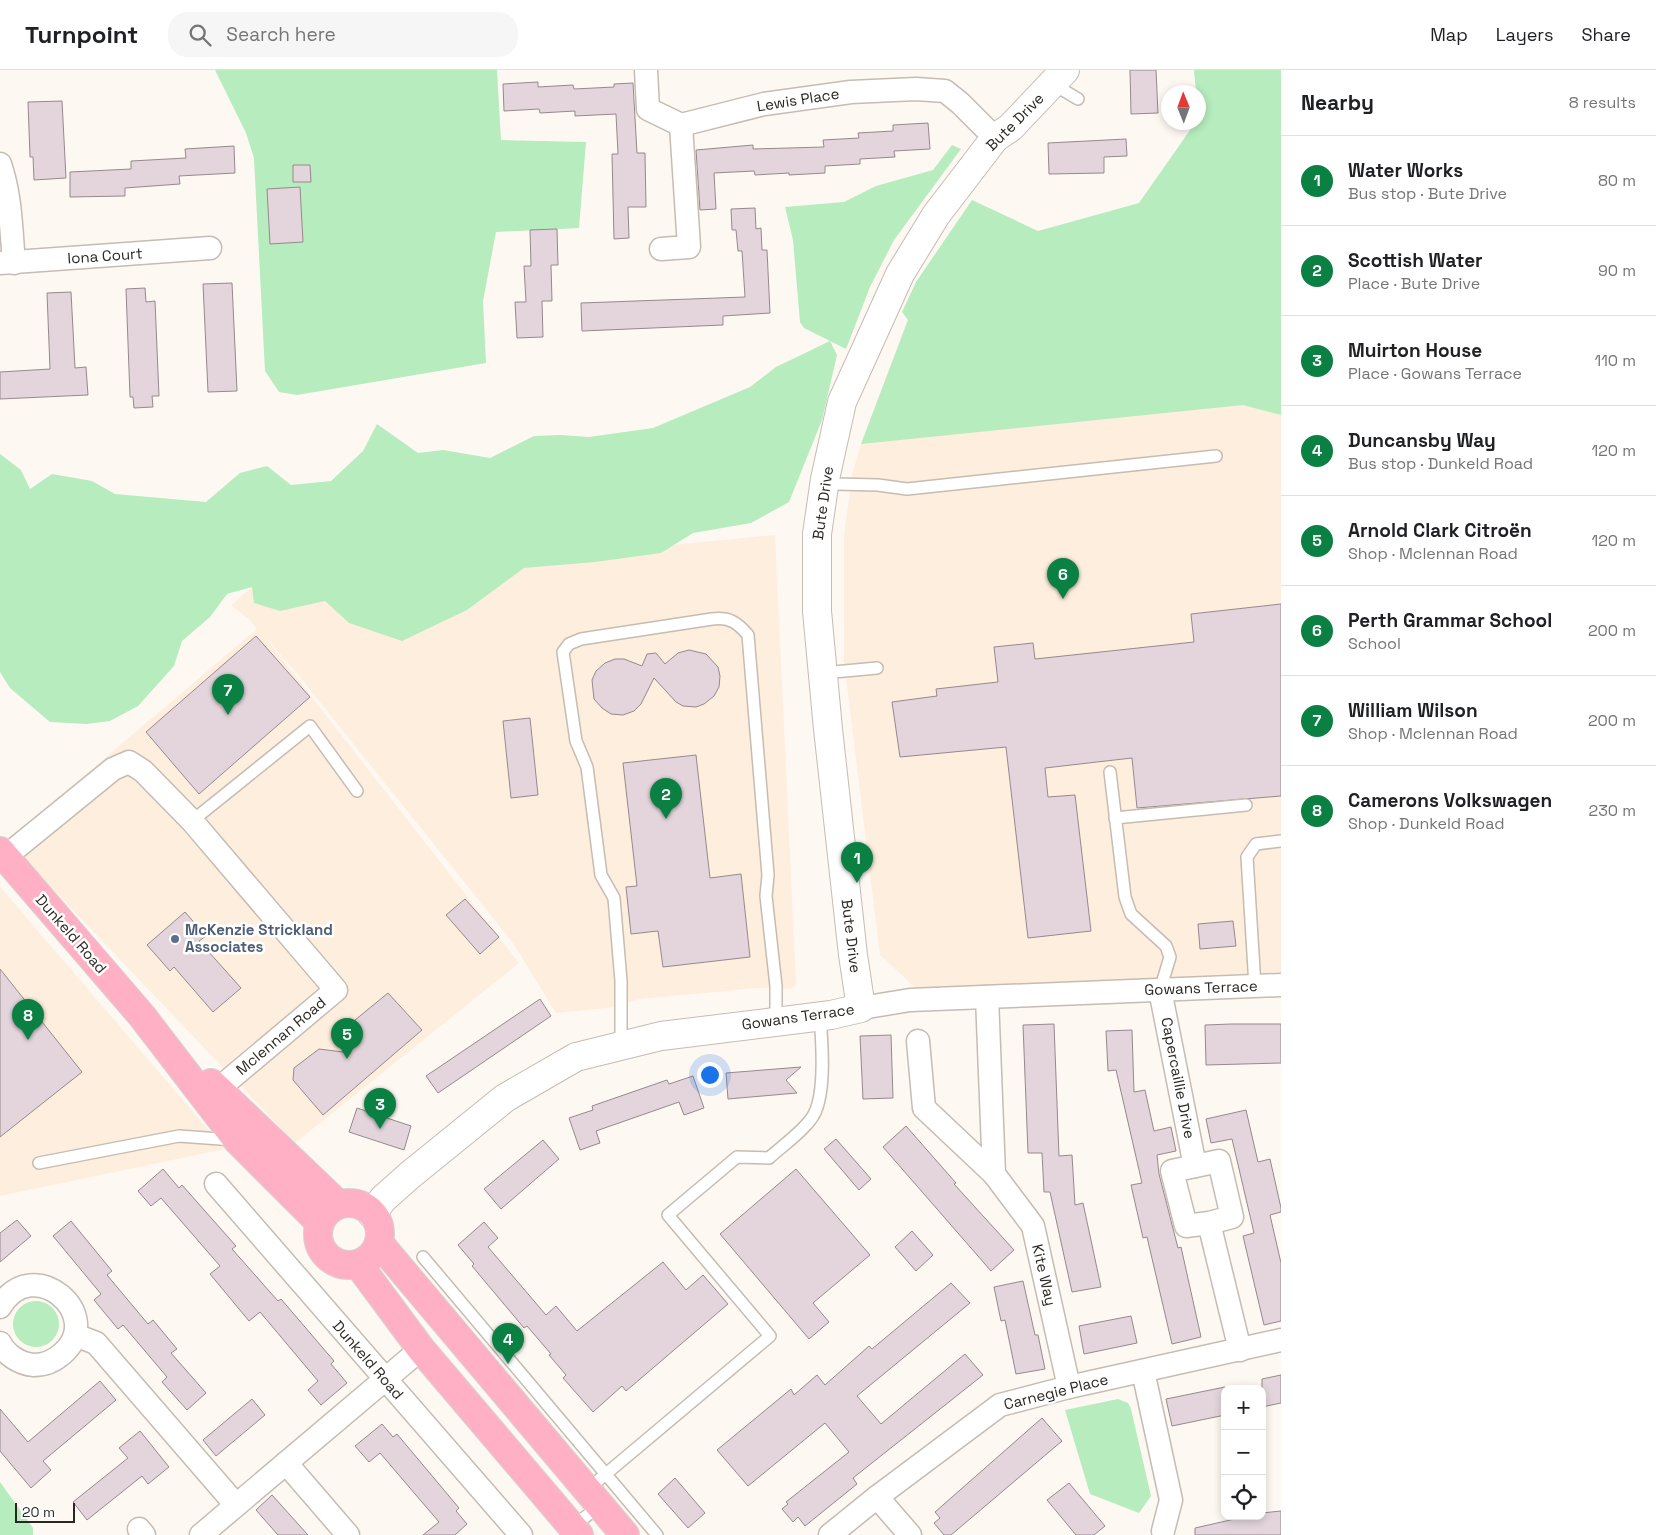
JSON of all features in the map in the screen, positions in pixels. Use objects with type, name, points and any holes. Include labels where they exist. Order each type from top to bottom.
[{"type":"main road","name":"Dunkeld Road","points":[[1,852],[142,1016],[238,1141],[329,1213]]},
{"type":"main road","name":"Dunkeld Road","points":[[142,1016],[217,1090],[329,1213]]},
{"type":"main road","points":[[359,1204],[372,1214],[379,1225],[379,1244],[367,1260],[358,1264],[338,1263],[323,1251],[318,1233],[329,1213],[359,1204]]},
{"type":"main road","points":[[379,1244],[598,1489],[625,1535]]},
{"type":"main road","points":[[358,1264],[421,1349],[571,1532]]},
{"type":"street","points":[[646,70],[648,109],[681,124],[689,247],[661,249]]},
{"type":"street","name":"Bute Drive","points":[[861,1008],[852,955],[817,611],[817,534],[825,479],[842,402],[871,332],[900,274],[936,215],[995,138],[1011,127],[1059,77]]},
{"type":"street","name":"Lewis Place","points":[[681,124],[764,104],[851,92],[915,79],[945,91],[960,103],[995,138]]},
{"type":"street","points":[[0,164],[6,181],[10,207],[7,263]]},
{"type":"street","name":"Iona Court","points":[[7,263],[210,248]]},
{"type":"street","name":"Mclennan Road","points":[[1,852],[113,769],[129,762],[143,771],[192,821],[336,990],[217,1090]]},
{"type":"street","name":"Gowans Terrace","points":[[372,1214],[383,1199],[505,1098],[576,1057],[621,1044],[661,1036],[820,1016],[910,1000],[1281,985]]},
{"type":"street","name":"Capercaillie Drive","points":[[1160,990],[1195,1166]]},
{"type":"street","points":[[987,997],[994,1174]]},
{"type":"street","name":"Kite Way","points":[[918,1041],[924,1108],[994,1174],[1032,1226],[1069,1387]]},
{"type":"street","points":[[1219,1161],[1232,1217],[1209,1223],[1186,1226],[1172,1171],[1219,1161]]},
{"type":"street","name":"Dunkeld Road","points":[[216,1184],[521,1535]]},
{"type":"street","points":[[1209,1223],[1240,1350]]},
{"type":"street","points":[[0,1307],[7,1298],[24,1287],[47,1287],[58,1292],[72,1308],[75,1318],[75,1335],[65,1352],[56,1359],[34,1365],[21,1362],[10,1355],[0,1342]]},
{"type":"street","points":[[75,1335],[96,1343],[236,1505]]},
{"type":"street","name":"Carnegie Place","points":[[830,1535],[877,1497],[1000,1405],[1069,1387],[1281,1340]]},
{"type":"street","points":[[201,1535],[421,1349]]},
{"type":"street","points":[[1143,1371],[1171,1500],[1163,1531]]},
{"type":"street","points":[[286,1463],[348,1535]]},
{"type":"street","points":[[877,1497],[910,1535]]},
{"type":"lane","points":[[1059,77],[1078,99]]},
{"type":"lane","points":[[825,479],[836,484],[878,485],[907,489],[1216,456]]},
{"type":"lane","points":[[621,1044],[621,981],[614,898],[602,874],[587,766],[576,741],[563,652],[569,644],[581,639],[712,619],[727,617],[740,626],[748,635],[768,875],[766,896],[776,986],[776,1021]]},
{"type":"lane","points":[[823,673],[877,668]]},
{"type":"lane","points":[[192,821],[310,726],[357,791]]},
{"type":"lane","points":[[1110,772],[1125,897],[1131,914],[1166,946],[1170,957],[1160,990]]},
{"type":"lane","points":[[1115,818],[1246,805]]},
{"type":"lane","points":[[1255,986],[1247,857],[1256,844],[1281,841]]},
{"type":"lane","points":[[571,1532],[598,1489],[770,1336],[668,1215],[737,1157],[769,1158],[812,1118],[822,1084],[823,1046],[820,1016]]},
{"type":"lane","points":[[39,1163],[179,1136],[238,1141]]},
{"type":"lane","points":[[423,1257],[598,1489],[657,1535]]},
{"type":"shaded area","points":[[1281,90],[1281,972],[919,991],[880,955],[844,661],[844,536],[852,475],[861,444],[907,321],[1152,217]]},
{"type":"shaded area","points":[[775,535],[796,984],[792,989],[758,988],[640,999],[607,1008],[556,1013],[513,943],[295,671],[265,637],[519,963],[295,1143],[7,841],[257,629],[250,620],[231,605],[252,587],[634,557],[672,545]]},
{"type":"shaded area","points":[[0,887],[225,1149],[0,1196]]},
{"type":"green space","points":[[215,70],[497,70],[501,140],[586,142],[579,228],[496,232],[483,301],[486,363],[297,395],[279,392],[265,371],[254,158],[246,133]]},
{"type":"green space","points":[[1194,70],[1281,70],[1281,415],[1243,405],[861,444],[908,320],[902,312],[916,282],[972,200],[1038,231],[1139,203],[1190,130],[1206,130],[1206,85],[1195,85]]},
{"type":"green space","points":[[952,145],[961,149],[894,240],[870,287],[846,349],[804,328],[800,322],[793,240],[785,207],[844,202],[876,186],[933,170]]},
{"type":"green space","points":[[830,341],[837,355],[822,420],[789,502],[751,523],[693,533],[661,553],[595,562],[524,568],[467,610],[402,641],[349,623],[325,601],[280,611],[254,603],[252,587],[227,594],[210,617],[182,641],[174,666],[138,706],[110,721],[87,724],[50,722],[10,688],[0,672],[0,454],[21,470],[30,489],[52,474],[92,481],[115,494],[206,502],[240,473],[267,466],[291,485],[331,481],[363,451],[377,424],[418,453],[443,450],[490,458],[534,436],[589,437],[653,428],[750,387],[776,367]]},
{"type":"green space","points":[[36,1301],[49,1305],[55,1311],[59,1324],[55,1337],[49,1343],[36,1347],[23,1343],[17,1337],[13,1324],[17,1311],[23,1305]]},
{"type":"green space","points":[[1118,1399],[1128,1403],[1131,1409],[1151,1496],[1139,1513],[1090,1494],[1065,1410]]},
{"type":"green space","points":[[0,1482],[33,1528],[33,1535],[0,1535]]},
{"type":"building","points":[[1130,70],[1156,70],[1158,113],[1131,114]]},
{"type":"building","points":[[538,82],[538,87],[573,85],[574,89],[614,87],[614,84],[633,83],[637,153],[645,153],[646,207],[628,207],[629,238],[614,239],[612,154],[618,154],[616,114],[575,116],[575,111],[540,113],[539,109],[504,111],[503,84]]},
{"type":"building","points":[[62,101],[66,178],[34,180],[33,157],[30,157],[28,102]]},
{"type":"building","points":[[928,123],[930,149],[894,151],[895,157],[860,159],[860,164],[825,166],[825,173],[755,175],[754,171],[714,173],[716,209],[700,210],[696,150],[753,145],[753,149],[824,147],[823,140],[859,138],[858,133],[893,131],[893,125]]},
{"type":"building","points":[[1126,139],[1127,156],[1104,157],[1104,173],[1049,174],[1048,143]]},
{"type":"building","points":[[234,146],[235,173],[179,176],[180,184],[125,188],[125,196],[70,197],[70,172],[131,169],[131,161],[186,158],[185,149]]},
{"type":"building","points":[[293,165],[310,165],[311,182],[293,182]]},
{"type":"building","points":[[300,187],[303,242],[270,244],[267,189]]},
{"type":"building","points":[[755,208],[756,229],[761,228],[762,250],[767,250],[770,313],[723,316],[723,325],[582,331],[581,303],[745,297],[742,251],[738,251],[736,230],[732,230],[731,209]]},
{"type":"building","points":[[557,229],[558,265],[551,265],[552,301],[542,301],[543,337],[517,338],[515,302],[526,302],[524,266],[531,266],[530,230]]},
{"type":"building","points":[[232,283],[237,391],[208,392],[203,284]]},
{"type":"building","points":[[145,288],[146,302],[155,301],[159,396],[152,396],[153,407],[134,408],[133,397],[130,397],[126,289]]},
{"type":"building","points":[[71,292],[75,368],[86,367],[88,395],[0,399],[0,372],[50,369],[47,293]]},
{"type":"building","points":[[1281,604],[1281,796],[1137,808],[1132,758],[1045,768],[1048,797],[1075,795],[1091,931],[1028,938],[1006,747],[900,757],[892,702],[937,696],[936,689],[998,682],[994,647],[1033,643],[1035,659],[1194,642],[1191,614]]},
{"type":"building","points":[[256,636],[310,697],[199,794],[146,732]]},
{"type":"building","points":[[689,650],[706,654],[718,667],[720,676],[719,687],[714,696],[704,704],[696,707],[683,706],[676,702],[654,678],[641,704],[634,711],[623,715],[611,714],[594,699],[592,680],[596,671],[605,663],[615,659],[624,659],[642,666],[647,654],[656,653],[665,664],[678,653]]},
{"type":"building","points":[[530,718],[538,795],[511,798],[503,721]]},
{"type":"building","points":[[696,755],[710,878],[741,874],[750,957],[663,967],[658,931],[631,934],[626,887],[637,886],[623,763]]},
{"type":"building","points":[[465,899],[499,937],[480,954],[446,915]]},
{"type":"building","points":[[185,912],[206,936],[199,941],[241,988],[213,1012],[174,967],[170,971],[147,945]]},
{"type":"building","points":[[1233,921],[1236,946],[1200,949],[1198,924]]},
{"type":"building","points":[[0,969],[82,1072],[0,1137]]},
{"type":"building","points":[[388,993],[422,1030],[323,1115],[293,1080],[294,1068],[319,1049],[351,1053],[338,1034]]},
{"type":"building","points":[[540,999],[551,1016],[438,1093],[426,1076]]},
{"type":"building","points":[[1054,1024],[1059,1156],[1072,1155],[1075,1205],[1083,1203],[1101,1287],[1072,1292],[1050,1192],[1044,1192],[1042,1153],[1028,1153],[1023,1025]]},
{"type":"building","points":[[1281,1024],[1281,1063],[1206,1065],[1205,1025]]},
{"type":"building","points":[[1132,1030],[1134,1092],[1145,1090],[1154,1131],[1171,1127],[1176,1151],[1157,1155],[1159,1174],[1178,1248],[1181,1247],[1201,1337],[1172,1344],[1147,1237],[1143,1238],[1131,1185],[1142,1183],[1116,1070],[1108,1071],[1106,1031]]},
{"type":"building","points":[[891,1035],[893,1098],[863,1099],[860,1036]]},
{"type":"building","points":[[801,1067],[786,1080],[797,1093],[728,1099],[726,1073]]},
{"type":"building","points":[[693,1076],[704,1108],[684,1115],[679,1102],[596,1131],[600,1143],[580,1150],[569,1118],[593,1110],[592,1106],[667,1080],[669,1084]]},
{"type":"building","points":[[357,1108],[411,1126],[404,1150],[349,1132]]},
{"type":"building","points":[[1246,1110],[1258,1162],[1270,1159],[1281,1208],[1281,1212],[1270,1215],[1281,1263],[1281,1321],[1264,1325],[1243,1236],[1254,1233],[1232,1139],[1211,1143],[1206,1119]]},
{"type":"building","points":[[906,1126],[956,1183],[954,1184],[1014,1250],[991,1271],[883,1147]]},
{"type":"building","points":[[836,1139],[871,1179],[859,1190],[824,1149]]},
{"type":"building","points":[[543,1140],[559,1159],[501,1209],[484,1189]]},
{"type":"building","points":[[163,1169],[179,1188],[182,1185],[236,1246],[232,1249],[278,1301],[281,1299],[334,1361],[331,1364],[347,1383],[321,1405],[308,1390],[318,1381],[260,1312],[249,1321],[210,1274],[220,1266],[161,1198],[151,1206],[138,1191]]},
{"type":"building","points":[[796,1169],[870,1255],[813,1303],[829,1322],[809,1339],[720,1234]]},
{"type":"building","points":[[17,1220],[31,1236],[0,1262],[0,1233]]},
{"type":"building","points":[[71,1221],[112,1271],[107,1275],[148,1324],[153,1320],[177,1349],[171,1353],[206,1393],[187,1410],[162,1382],[167,1377],[123,1325],[118,1329],[94,1300],[101,1294],[53,1236]]},
{"type":"building","points":[[484,1222],[498,1238],[488,1247],[546,1315],[556,1306],[577,1331],[663,1262],[686,1290],[703,1275],[728,1304],[626,1391],[622,1386],[593,1412],[563,1378],[566,1375],[549,1355],[551,1354],[527,1326],[524,1328],[472,1266],[474,1264],[458,1245]]},
{"type":"building","points":[[912,1231],[933,1255],[916,1271],[895,1247]]},
{"type":"building","points":[[1023,1281],[1045,1369],[1016,1374],[1005,1320],[1001,1321],[994,1287]]},
{"type":"building","points":[[951,1283],[970,1303],[857,1396],[881,1424],[965,1354],[983,1375],[853,1478],[857,1484],[805,1526],[798,1517],[793,1522],[782,1509],[788,1504],[786,1502],[849,1452],[825,1423],[748,1486],[717,1450],[791,1389],[794,1395],[817,1375],[825,1385],[869,1346],[872,1349]]},
{"type":"building","points":[[1131,1316],[1137,1343],[1084,1354],[1079,1326]]},
{"type":"building","points":[[1281,1375],[1281,1403],[1266,1406],[1266,1385],[1262,1385],[1262,1379]]},
{"type":"building","points":[[100,1381],[116,1400],[43,1461],[51,1470],[31,1488],[0,1451],[0,1409],[28,1442]]},
{"type":"building","points":[[1221,1388],[1221,1416],[1172,1426],[1166,1399]]},
{"type":"building","points":[[252,1399],[265,1415],[216,1456],[203,1440]]},
{"type":"building","points":[[1042,1418],[1062,1441],[951,1535],[944,1535],[934,1523],[940,1518],[935,1512]]},
{"type":"building","points":[[382,1424],[393,1437],[397,1434],[459,1508],[456,1511],[467,1524],[455,1535],[423,1535],[439,1522],[380,1453],[369,1462],[355,1446]]},
{"type":"building","points":[[140,1431],[169,1467],[148,1484],[142,1476],[87,1520],[73,1502],[128,1458],[119,1448]]},
{"type":"building","points":[[675,1478],[705,1513],[688,1528],[658,1494]]},
{"type":"building","points":[[1069,1483],[1105,1526],[1094,1535],[1076,1535],[1047,1500]]},
{"type":"building","points":[[272,1495],[308,1535],[278,1535],[256,1510]]},
{"type":"building","points":[[1281,1511],[1281,1535],[1195,1535],[1195,1528],[1230,1520],[1266,1520],[1266,1513]]},
{"type":"place","name":"Perth Grammar School","points":[[1063,599]]},
{"type":"place","name":"William Wilson","points":[[228,715]]},
{"type":"place","name":"Scottish Water","points":[[666,819]]},
{"type":"place","name":"Water Works","points":[[857,883]]},
{"type":"place","name":"McKenzie Strickland Associates","points":[[175,939]]},
{"type":"place","name":"Camerons Volkswagen","points":[[28,1040]]},
{"type":"place","name":"Arnold Clark Citroën","points":[[347,1059]]},
{"type":"place","name":"Muirton House","points":[[380,1129]]},
{"type":"place","name":"Duncansby Way","points":[[508,1364]]}]
